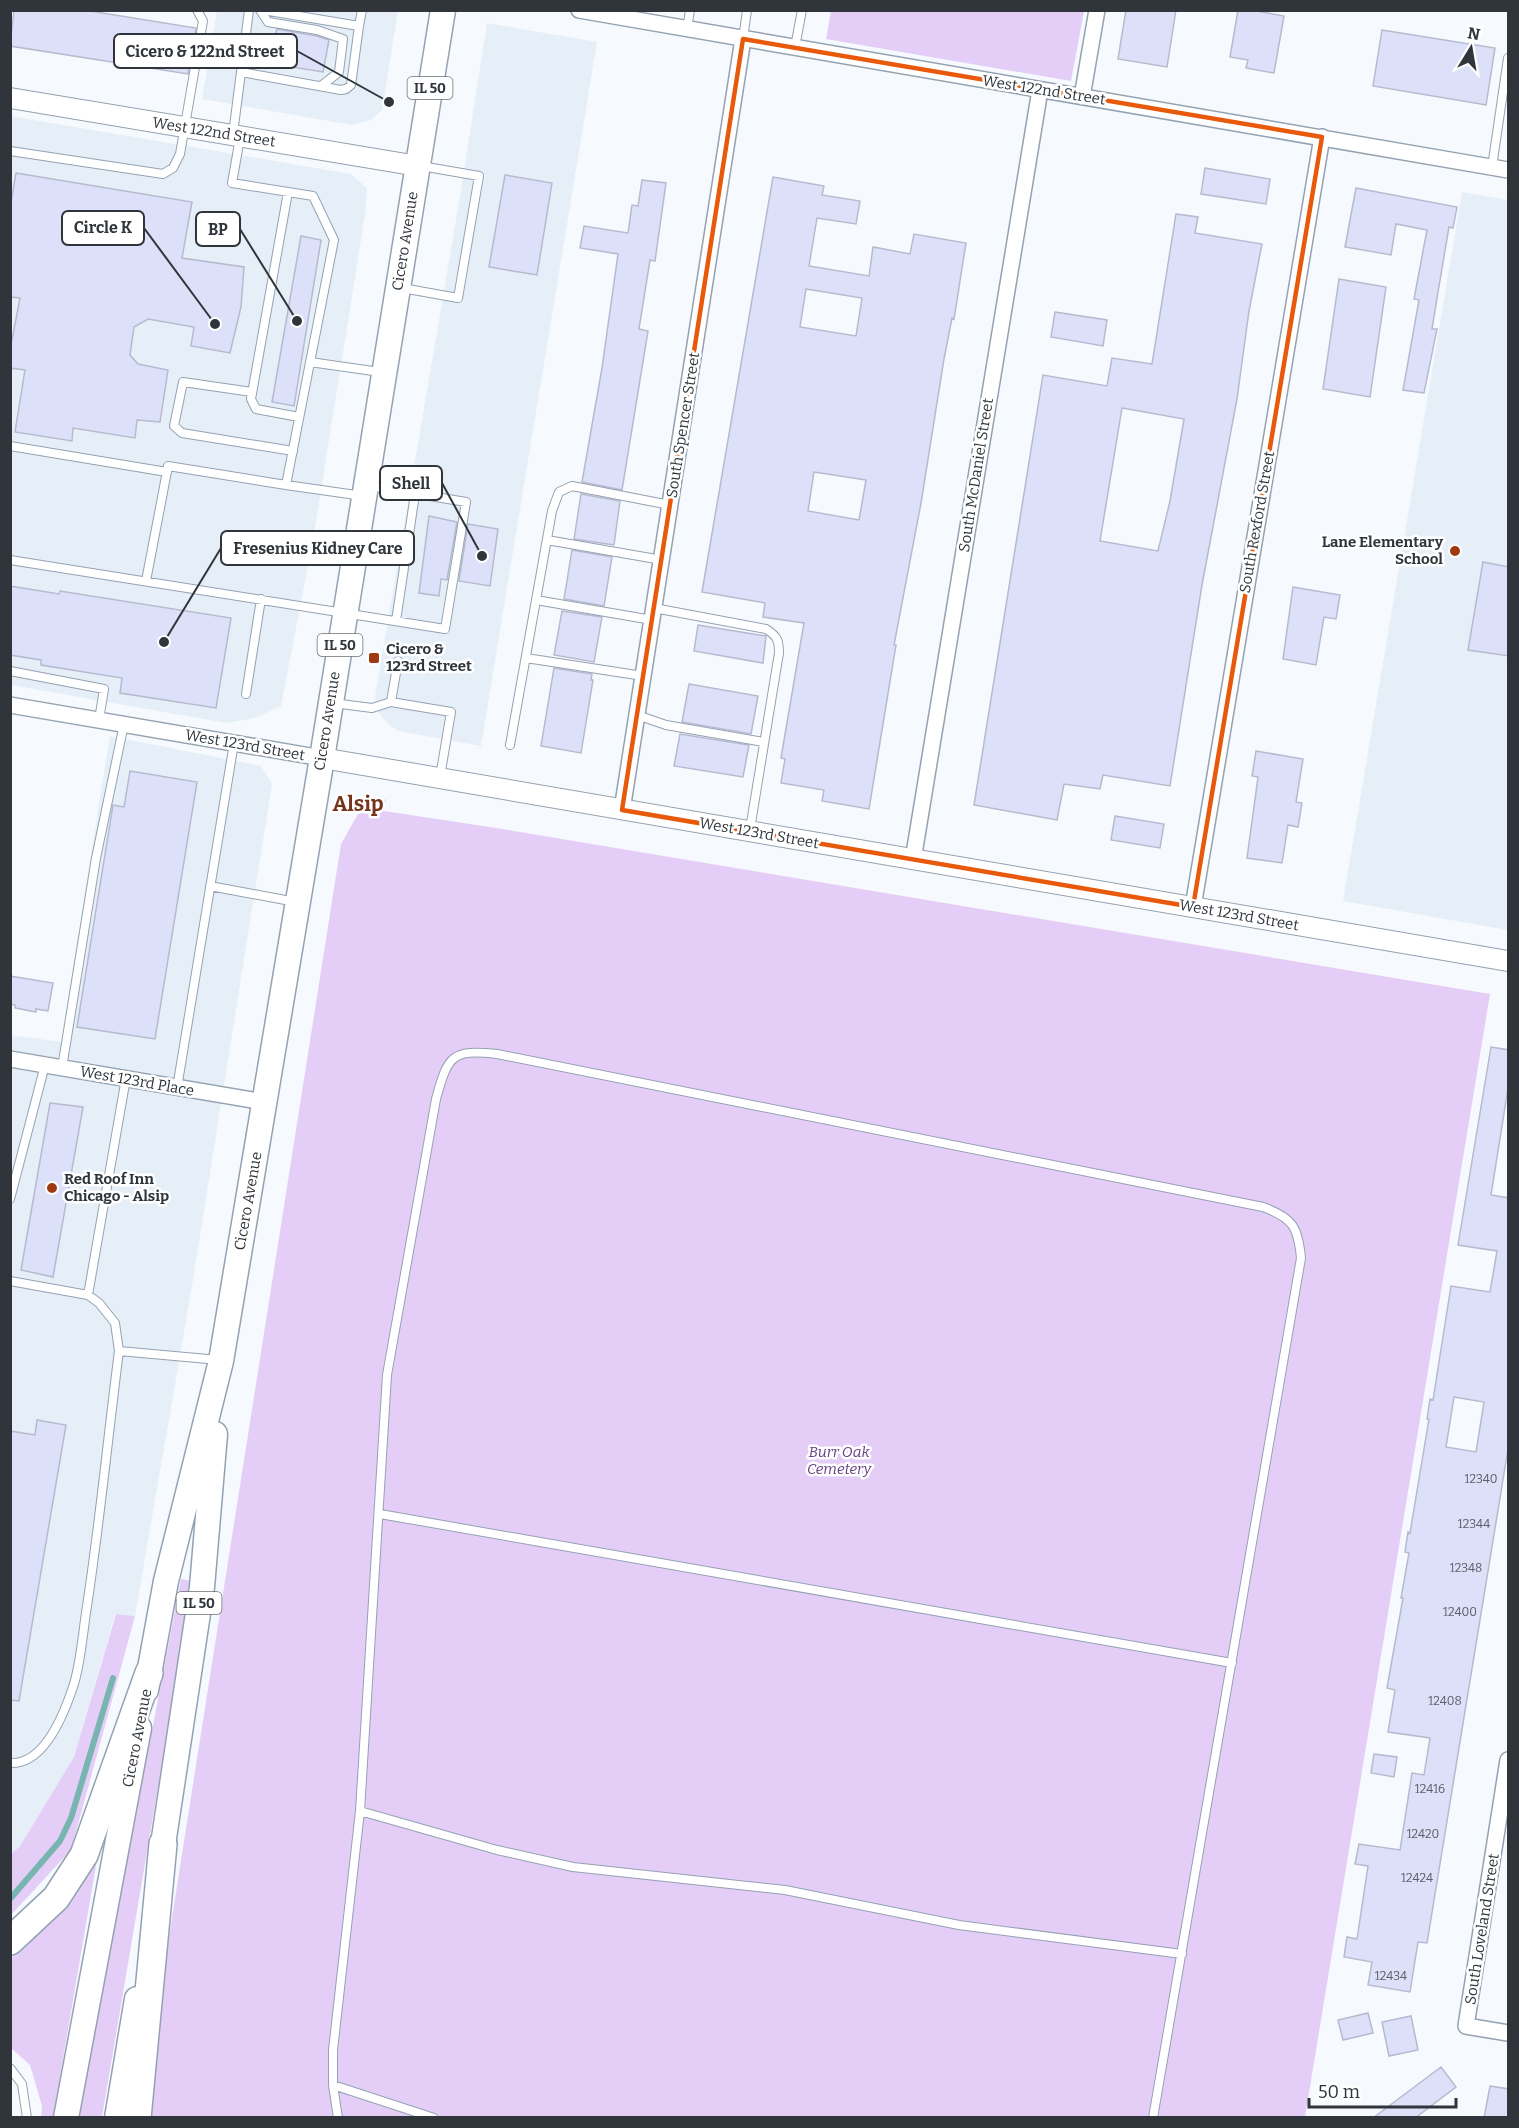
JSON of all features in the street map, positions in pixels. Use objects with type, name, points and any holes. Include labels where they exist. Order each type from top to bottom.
[{"type":"highway","points":[[10,1941],[56,1898],[84,1855],[149,1673]]},
{"type":"highway","points":[[137,2118],[163,1844]]},
{"type":"main road","name":"Cicero Avenue","points":[[66,2118],[166,1581],[221,1360],[322,758],[443,10]]},
{"type":"main road","name":"Cicero Avenue","points":[[117,2118],[163,1844],[202,1587],[221,1360]]},
{"type":"street","name":"West 122nd Street","points":[[579,10],[795,49],[1509,170]]},
{"type":"street","points":[[1082,97],[1097,10]]},
{"type":"street","name":"South Spencer Street","points":[[622,810],[743,39]]},
{"type":"street","name":"South McDaniel Street","points":[[913,860],[1040,90]]},
{"type":"street","name":"West 122nd Street","points":[[10,98],[418,166]]},
{"type":"street","name":"South Rexford Street","points":[[1193,908],[1322,137]]},
{"type":"street","name":"West 123rd Street","points":[[10,705],[1509,961]]},
{"type":"street","name":"West 123rd Place","points":[[10,1059],[264,1102]]},
{"type":"street","name":"South Loveland Street","points":[[1509,1760],[1466,2026],[1509,2033]]},
{"type":"lane","points":[[10,151],[163,174],[173,168],[180,154],[203,21],[197,10]]},
{"type":"lane","points":[[249,10],[241,72],[232,183],[313,196],[334,240],[286,484]]},
{"type":"lane","points":[[261,10],[268,22],[317,30],[344,39],[339,72],[321,86]]},
{"type":"lane","points":[[261,10],[359,26]]},
{"type":"lane","points":[[241,72],[346,89],[351,85],[362,10]]},
{"type":"lane","points":[[687,29],[690,10]]},
{"type":"lane","points":[[743,39],[747,10]]},
{"type":"lane","points":[[795,49],[802,10]]},
{"type":"lane","points":[[1492,167],[1509,58]]},
{"type":"lane","points":[[398,287],[458,298],[479,176],[418,166]]},
{"type":"lane","points":[[288,192],[251,399],[256,409],[299,417]]},
{"type":"lane","points":[[310,362],[383,372]]},
{"type":"lane","points":[[252,392],[183,382],[174,426],[182,433],[293,452]]},
{"type":"lane","points":[[10,446],[167,472]]},
{"type":"lane","points":[[10,560],[445,629],[466,502],[415,494],[286,484],[168,466],[146,581]]},
{"type":"lane","points":[[510,745],[552,511],[559,492],[572,486],[670,505]]},
{"type":"lane","points":[[396,621],[415,494]]},
{"type":"lane","points":[[547,540],[662,560]]},
{"type":"lane","points":[[246,694],[261,599]]},
{"type":"lane","points":[[536,600],[766,629],[775,635],[779,642],[779,653],[750,832]]},
{"type":"lane","points":[[526,658],[644,676]]},
{"type":"lane","points":[[391,702],[398,661]]},
{"type":"lane","points":[[10,671],[104,688],[99,720]]},
{"type":"lane","points":[[330,702],[372,708],[391,702],[451,712],[440,778]]},
{"type":"lane","points":[[637,715],[666,725],[764,742]]},
{"type":"lane","points":[[62,1068],[96,858],[124,724]]},
{"type":"lane","points":[[177,1088],[234,743]]},
{"type":"lane","points":[[210,886],[297,902]]},
{"type":"lane","points":[[338,2118],[333,2085],[333,2050],[360,1811],[387,1375],[436,1099],[447,1065],[460,1053],[475,1051],[1263,1207],[1283,1215],[1293,1226],[1299,1239],[1300,1258],[1153,2118]]},
{"type":"lane","points":[[10,1199],[45,1065]]},
{"type":"lane","points":[[88,1295],[126,1078]]},
{"type":"lane","points":[[10,1281],[88,1295],[99,1303],[115,1323],[119,1351],[90,1587],[74,1685],[60,1720],[43,1748],[21,1764],[10,1763]]},
{"type":"lane","points":[[119,1351],[221,1360]]},
{"type":"lane","points":[[380,1514],[1232,1663]]},
{"type":"lane","points":[[360,1811],[487,1848],[573,1867],[785,1890],[959,1925],[1182,1954]]},
{"type":"lane","points":[[10,2068],[22,2084],[27,2118]]},
{"type":"lane","points":[[333,2085],[434,2118]]},
{"type":"highlighted area","points":[[743,39],[1322,137],[1193,907],[622,810]]},
{"type":"shaded area","points":[[217,11],[398,11],[382,110],[371,120],[352,125],[202,99]]},
{"type":"shaded area","points":[[487,23],[597,42],[481,746],[398,731],[378,712],[375,697]]},
{"type":"shaded area","points":[[10,116],[351,174],[367,188],[365,215],[314,534],[281,706],[255,718],[226,723],[11,685]]},
{"type":"shaded area","name":"Lane Elementary School","points":[[1462,192],[1508,200],[1508,930],[1343,901]]},
{"type":"shaded area","points":[[110,736],[261,766],[272,784],[191,1292],[135,1616],[115,1614],[74,1757],[20,1846],[11,1854],[10,1035],[61,1042]]},
{"type":"green space","points":[[831,10],[1084,11],[1071,81],[826,39]]},
{"type":"green space","name":"Burr Oak Cemetery","points":[[386,799],[384,811],[1490,994],[1305,2117],[146,2118],[154,2032],[341,844],[358,814]]},
{"type":"green space","points":[[181,1579],[193,1581],[102,2117],[78,2118]]},
{"type":"green space","points":[[116,1614],[135,1616],[71,1850],[11,1915],[11,1854],[20,1846],[74,1757]]},
{"type":"green space","points":[[97,1860],[53,2117],[41,2117],[42,2106],[30,2065],[11,2048],[11,1958],[58,1914]]},
{"type":"building","points":[[14,10],[84,10],[196,28],[188,74],[10,46]]},
{"type":"building","points":[[1126,10],[1176,10],[1167,67],[1118,59]]},
{"type":"building","points":[[1238,10],[1284,16],[1274,73],[1246,68],[1248,60],[1230,57]]},
{"type":"building","points":[[277,29],[329,40],[323,72],[260,62],[264,34],[275,35]]},
{"type":"building","points":[[1382,30],[1495,48],[1486,105],[1373,86]]},
{"type":"building","points":[[1205,168],[1270,179],[1266,204],[1201,194]]},
{"type":"building","points":[[16,173],[192,202],[182,258],[244,267],[241,307],[230,353],[191,346],[194,327],[148,319],[134,327],[130,355],[138,364],[168,370],[160,422],[137,420],[135,438],[73,428],[72,441],[15,432],[25,370],[10,368],[10,340],[12,340],[20,298],[10,297],[10,208]]},
{"type":"building","points":[[505,175],[552,183],[537,275],[489,267]]},
{"type":"building","points":[[773,177],[824,186],[822,195],[860,201],[856,224],[817,218],[809,266],[869,276],[873,247],[910,254],[914,234],[966,243],[894,645],[896,645],[869,809],[822,801],[824,790],[781,783],[785,759],[781,758],[804,623],[763,617],[765,603],[702,592]],"holes":[[[806,289],[862,298],[856,336],[800,327]],[[814,472],[866,480],[859,520],[808,511]]]},
{"type":"building","points":[[642,180],[666,183],[655,261],[650,260],[639,329],[648,331],[622,490],[582,482],[602,368],[618,254],[580,248],[584,226],[628,233],[632,205],[638,206]]},
{"type":"building","points":[[1356,188],[1457,207],[1453,228],[1449,227],[1432,329],[1437,329],[1424,393],[1403,390],[1419,300],[1414,299],[1427,230],[1396,224],[1391,255],[1345,247]]},
{"type":"building","points":[[1176,214],[1198,217],[1195,233],[1262,244],[1249,311],[1237,399],[1202,585],[1170,786],[1103,775],[1100,789],[1064,784],[1057,820],[974,805],[1043,375],[1107,386],[1112,358],[1152,364]],"holes":[[[1122,408],[1184,419],[1170,501],[1158,551],[1100,541]]]},
{"type":"building","points":[[301,236],[321,240],[294,406],[272,402]]},
{"type":"building","points":[[1339,279],[1386,287],[1370,397],[1323,389]]},
{"type":"building","points":[[1055,312],[1107,320],[1103,346],[1051,337]]},
{"type":"building","points":[[581,494],[620,501],[614,545],[574,539]]},
{"type":"building","points":[[429,516],[457,522],[447,580],[441,579],[439,596],[419,593]]},
{"type":"building","points":[[468,524],[498,529],[490,586],[459,581]]},
{"type":"building","points":[[572,550],[612,557],[604,606],[564,599]]},
{"type":"building","points":[[1483,562],[1509,567],[1509,656],[1468,650]]},
{"type":"building","points":[[10,586],[59,594],[60,591],[231,618],[216,708],[120,693],[122,678],[41,665],[41,660],[10,655]]},
{"type":"building","points":[[1293,587],[1340,595],[1336,619],[1324,617],[1316,665],[1283,659]]},
{"type":"building","points":[[562,611],[602,617],[594,662],[554,655]]},
{"type":"building","points":[[698,625],[766,636],[763,663],[694,651]]},
{"type":"building","points":[[554,668],[592,674],[591,680],[593,680],[581,753],[541,746]]},
{"type":"building","points":[[689,684],[758,696],[751,734],[682,722]]},
{"type":"building","points":[[680,734],[749,745],[743,777],[674,766]]},
{"type":"building","points":[[1256,751],[1303,759],[1296,802],[1302,803],[1298,827],[1288,825],[1282,863],[1247,858],[1258,777],[1252,776]]},
{"type":"building","points":[[130,771],[197,782],[155,1039],[77,1027],[113,805],[124,807]]},
{"type":"building","points":[[1115,816],[1164,824],[1160,848],[1111,840]]},
{"type":"building","points":[[10,976],[53,983],[48,1011],[36,1009],[36,1012],[15,1008],[15,1005],[10,1004]]},
{"type":"building","points":[[1491,1047],[1509,1050],[1509,1082],[1491,1195],[1509,1198],[1509,1443],[1427,1943],[1418,1942],[1410,1992],[1368,1985],[1372,1962],[1344,1957],[1347,1937],[1357,1939],[1368,1866],[1355,1864],[1359,1844],[1400,1850],[1412,1773],[1424,1775],[1430,1738],[1388,1732],[1395,1690],[1387,1688],[1403,1598],[1401,1598],[1409,1553],[1405,1552],[1408,1532],[1410,1533],[1429,1419],[1427,1419],[1430,1399],[1433,1400],[1451,1286],[1490,1292],[1497,1251],[1458,1245]],"holes":[[[1454,1397],[1484,1402],[1476,1452],[1446,1447]]]},
{"type":"building","name":"Red Roof Inn Chicago - Alsip","points":[[50,1103],[83,1107],[53,1277],[21,1270]]},
{"type":"building","points":[[37,1420],[66,1425],[19,1701],[10,1700],[10,1431],[35,1435]]},
{"type":"building","points":[[1374,1754],[1397,1757],[1394,1777],[1371,1773]]},
{"type":"building","points":[[1368,2013],[1373,2033],[1343,2040],[1338,2020]]},
{"type":"building","points":[[1411,2016],[1418,2050],[1389,2056],[1382,2022]]},
{"type":"building","points":[[1441,2067],[1456,2087],[1415,2118],[1373,2118]]},
{"type":"building","points":[[1490,2086],[1509,2089],[1509,2118],[1484,2118]]},
{"type":"waterway","points":[[10,1899],[60,1841],[71,1818],[113,1678]]},
{"type":"place","name":"Cicero & 122nd Street","points":[[389,102]]},
{"type":"place","name":"BP","points":[[297,321]]},
{"type":"place","name":"Circle K","points":[[215,324]]},
{"type":"place","name":"Lane Elementary School","points":[[1455,551]]},
{"type":"place","name":"Shell","points":[[482,556]]},
{"type":"place","name":"Fresenius Kidney Care","points":[[164,642]]},
{"type":"place","name":"Cicero & 123rd Street","points":[[374,658]]},
{"type":"place","name":"Red Roof Inn Chicago - Alsip","points":[[52,1188]]},
{"type":"district","name":"Alsip","points":[[358,804]]}]
